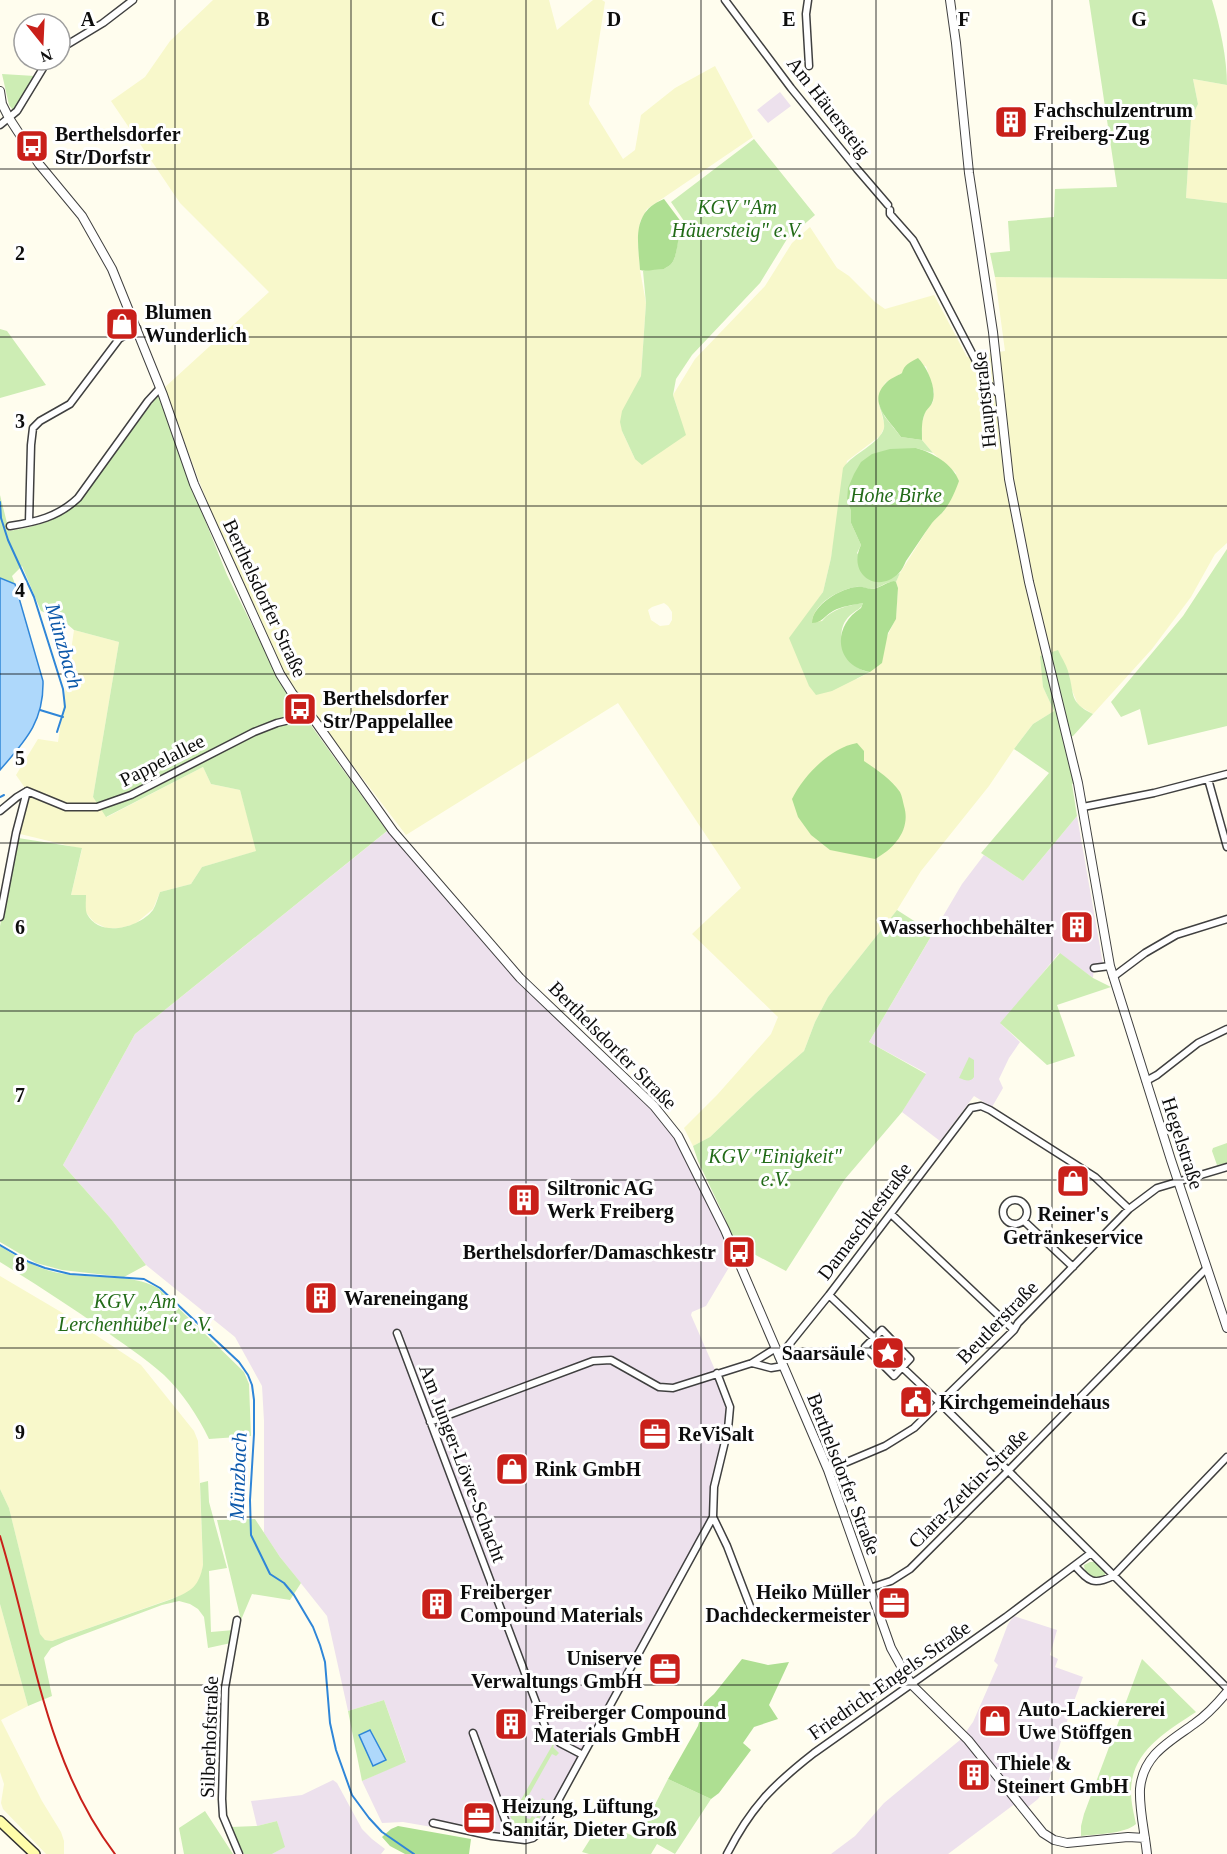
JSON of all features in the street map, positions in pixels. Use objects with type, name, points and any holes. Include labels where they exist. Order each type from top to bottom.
[{"type":"main road","points":[[0,1821],[35,1854]]},
{"type":"street","points":[[72,42],[103,23],[133,0]]},
{"type":"street","name":"Am Häuersteig","points":[[725,0],[797,95],[889,207],[890,214],[913,240],[988,384],[1000,395]]},
{"type":"street","points":[[808,0],[806,14],[809,66]]},
{"type":"street","name":"Hauptstraße","points":[[950,0],[969,173],[993,328],[1013,505],[1029,582],[1080,792]]},
{"type":"street","points":[[0,124],[22,104],[41,72]]},
{"type":"street","name":"Berthelsdorfer Straße","points":[[0,91],[2,104],[9,118],[39,164],[87,225],[112,269],[160,388],[194,484],[263,638],[292,693],[393,831],[520,978],[654,1106],[671,1126],[682,1144],[717,1213],[828,1470],[891,1648],[911,1684],[968,1740],[1043,1833],[1054,1840],[1067,1843],[1128,1837],[1145,1838]]},
{"type":"street","points":[[29,522],[33,428],[40,421],[70,404],[119,339],[137,328]]},
{"type":"street","points":[[10,526],[43,520],[69,507],[160,388]]},
{"type":"street","name":"Pappelallee","points":[[27,791],[66,807],[97,807],[131,795],[254,732],[310,715]]},
{"type":"street","points":[[1083,807],[1154,793],[1227,774]]},
{"type":"street","points":[[1208,779],[1227,848]]},
{"type":"street","points":[[0,811],[17,796],[27,791]]},
{"type":"street","points":[[0,917],[16,833],[27,791]]},
{"type":"street","name":"Hegelstraße","points":[[1080,792],[1113,977],[1227,1328]]},
{"type":"street","points":[[1113,977],[1145,953],[1176,935],[1227,919]]},
{"type":"street","points":[[1094,968],[1110,966]]},
{"type":"street","points":[[1146,1081],[1198,1043],[1227,1029]]},
{"type":"street","name":"Damaschkestraße","points":[[780,1357],[970,1108],[981,1106],[990,1110],[1095,1177],[1129,1209]]},
{"type":"street","name":"Beutlerstraße","points":[[828,1470],[885,1446],[914,1428],[1014,1330],[1018,1323],[1129,1209],[1157,1188],[1227,1167]]},
{"type":"street","points":[[1013,1200],[1024,1204],[1028,1212],[1024,1221],[1017,1224],[1007,1222],[1003,1214],[1006,1204],[1013,1200]]},
{"type":"street","points":[[891,1214],[1014,1330]]},
{"type":"street","points":[[1024,1221],[1073,1267]]},
{"type":"street","name":"Clara-Zetkin-Straße","points":[[870,1588],[891,1581],[910,1569],[1206,1269]]},
{"type":"street","points":[[829,1295],[874,1338]]},
{"type":"street","points":[[882,1330],[910,1359],[894,1376],[865,1347],[874,1338],[882,1330]]},
{"type":"street","name":"Am Junger-Löwe-Schacht","points":[[396,1333],[546,1729],[560,1743],[583,1755]]},
{"type":"street","points":[[430,1422],[593,1361],[611,1360],[659,1387],[673,1388],[752,1363],[776,1348]]},
{"type":"street","points":[[752,1363],[771,1368],[783,1366]]},
{"type":"street","points":[[902,1367],[1227,1690],[1216,1706],[1167,1742],[1157,1751],[1146,1767],[1140,1790],[1147,1854]]},
{"type":"street","points":[[433,1823],[492,1836],[525,1840],[538,1835],[713,1517],[714,1487],[728,1429],[730,1407],[717,1373]]},
{"type":"street","points":[[1075,1566],[1087,1579],[1092,1581],[1104,1581],[1113,1576],[1227,1456]]},
{"type":"street","points":[[713,1517],[728,1546],[753,1614]]},
{"type":"street","name":"Friedrich-Engels-Straße","points":[[727,1854],[741,1827],[760,1801],[781,1779],[1091,1553]]},
{"type":"street","name":"Silberhofstraße","points":[[237,1620],[225,1689],[222,1798],[223,1816],[238,1854]]},
{"type":"street","points":[[473,1733],[507,1825],[509,1838]]},
{"type":"shaded area","points":[[780,92],[791,106],[768,123],[757,110]]},
{"type":"shaded area","points":[[1077,816],[1103,964],[1094,965],[1093,978],[1059,953],[1001,1024],[1020,1042],[999,1079],[1003,1088],[992,1107],[974,1096],[940,1141],[902,1112],[926,1073],[869,1042],[962,884],[984,855],[1023,881]]},
{"type":"shaded area","points":[[391,828],[516,973],[664,1122],[676,1139],[739,1262],[731,1264],[706,1306],[692,1312],[691,1315],[726,1395],[728,1413],[709,1527],[641,1653],[533,1840],[525,1843],[403,1822],[382,1823],[362,1781],[406,1761],[384,1700],[348,1711],[327,1616],[264,1533],[262,1386],[235,1337],[146,1265],[111,1219],[63,1165],[135,1034]]},
{"type":"shaded area","points":[[1014,1616],[1057,1630],[1050,1655],[1058,1659],[1055,1667],[1083,1677],[1047,1786],[1038,1799],[1028,1807],[1020,1800],[948,1854],[831,1854],[855,1836],[884,1803],[960,1740],[973,1722],[998,1665],[994,1661],[1008,1624]]},
{"type":"shaded area","points":[[333,1780],[337,1783],[362,1829],[385,1849],[381,1854],[272,1854],[284,1847],[277,1821],[257,1826],[251,1801],[302,1795]]},
{"type":"green space","points":[[213,0],[549,0],[557,30],[593,0],[602,0],[605,2],[589,104],[623,159],[635,150],[641,115],[675,88],[715,66],[753,137],[647,209],[640,222],[638,242],[640,270],[646,303],[641,376],[622,431],[635,459],[678,410],[673,395],[695,359],[765,286],[792,243],[810,227],[837,268],[885,309],[934,295],[967,357],[1005,351],[995,277],[1227,279],[1227,543],[1215,554],[1191,597],[1152,649],[1093,714],[1078,705],[1071,688],[1069,673],[1042,667],[1043,687],[1054,711],[1033,724],[989,786],[921,871],[897,910],[828,997],[804,1051],[710,1137],[693,1146],[684,1128],[717,1095],[771,1034],[778,1017],[692,934],[741,888],[618,703],[406,835],[289,682],[275,657],[217,528],[164,388],[269,292],[180,203],[111,101],[145,77],[170,41]],"holes":[[[926,366],[934,392],[933,402],[925,412],[922,423],[922,440],[956,473],[953,495],[943,512],[932,522],[900,573],[896,582],[898,588],[896,618],[870,672],[857,679],[813,607],[823,592],[831,558],[847,461],[880,436],[885,426],[879,405],[885,383],[902,373]],[[664,603],[672,612],[672,620],[669,625],[660,626],[651,620],[648,610]]]},
{"type":"green space","points":[[1089,0],[1212,0],[1226,64],[1227,85],[1193,79],[1198,104],[1191,119],[1186,198],[1227,203],[1227,279],[995,277],[990,253],[1010,251],[1008,221],[1054,217],[1055,189],[1117,187]]},
{"type":"green space","points":[[2,74],[35,76],[13,110],[9,105]]},
{"type":"green space","points":[[1193,79],[1227,85],[1227,203],[1186,198],[1191,119],[1198,104]]},
{"type":"green space","name":"KGV \"Am Häuersteig\" e.V.","points":[[754,139],[815,215],[787,239],[760,283],[692,355],[676,379],[673,395],[686,435],[642,465],[635,459],[620,422],[622,411],[641,376],[646,303],[643,271],[664,269],[674,259],[684,221],[671,202]]},
{"type":"green space","points":[[664,199],[682,223],[674,259],[664,269],[640,270],[638,238],[641,220],[653,205]]},
{"type":"green space","points":[[0,329],[7,331],[46,385],[0,398]]},
{"type":"green space","points":[[918,358],[928,373],[934,392],[932,403],[923,418],[922,440],[901,437],[882,412],[878,398],[887,382],[902,373],[910,362]]},
{"type":"green space","points":[[158,395],[227,575],[282,685],[387,831],[135,1034],[63,1165],[111,1219],[146,1265],[124,1277],[62,1270],[36,1263],[0,1242],[0,926],[18,838],[82,848],[71,895],[86,895],[87,914],[93,922],[110,928],[130,925],[147,916],[153,910],[160,892],[191,884],[202,867],[256,851],[240,790],[211,784],[203,767],[106,817],[93,797],[119,642],[74,630],[59,617],[41,611],[22,566],[12,576],[15,584],[0,578],[0,495],[9,531],[38,525],[73,508]]},
{"type":"green space","points":[[879,405],[885,417],[901,437],[922,440],[933,453],[916,448],[847,500],[852,510],[851,523],[861,545],[857,553],[884,581],[900,573],[896,582],[889,582],[874,589],[850,588],[835,594],[817,610],[812,623],[822,621],[841,608],[863,603],[848,617],[842,627],[842,639],[852,662],[859,669],[870,672],[832,691],[816,695],[809,686],[789,638],[823,592],[831,558],[843,468],[882,434],[884,422]]},
{"type":"green space","name":"Hohe Birke","points":[[916,448],[947,464],[959,481],[947,506],[934,520],[900,572],[882,582],[874,581],[861,572],[858,565],[861,545],[851,523],[851,510],[847,500],[848,488],[861,462],[872,454],[890,449]]},
{"type":"green space","points":[[1227,549],[1227,726],[1148,745],[1140,709],[1121,717],[1111,702],[1183,616]]},
{"type":"green space","points":[[894,581],[898,588],[896,619],[888,633],[882,663],[870,672],[858,668],[844,654],[841,635],[851,616],[861,608],[863,603],[836,609],[815,623],[812,623],[813,616],[822,604],[836,594],[850,588],[874,589]]},
{"type":"green space","points":[[74,630],[119,642],[93,797],[107,817],[203,767],[211,784],[240,790],[257,851],[202,867],[191,884],[160,892],[153,909],[135,924],[120,928],[106,928],[94,922],[71,895],[82,849],[16,833],[27,791],[16,775],[38,739],[58,742]]},
{"type":"green space","points":[[1058,650],[1067,668],[1076,701],[1093,714],[1073,736],[1063,739],[1074,783],[1072,784],[1077,816],[1023,881],[981,853],[1049,773],[1014,749],[1033,724],[1054,711],[1043,687],[1040,656]]},
{"type":"green space","points":[[857,743],[864,751],[864,761],[879,771],[900,792],[906,814],[900,837],[875,859],[830,850],[811,835],[798,817],[792,799],[803,781],[819,764],[837,750]]},
{"type":"green space","name":"KGV \"Einigkeit\" e.V.","points":[[897,910],[933,933],[869,1042],[926,1074],[902,1112],[845,1179],[786,1271],[750,1252],[739,1262],[725,1218],[693,1146],[710,1137],[804,1051],[828,997]]},
{"type":"green space","points":[[1060,953],[1093,978],[1111,987],[1057,1005],[1075,1056],[1047,1065],[1000,1023]]},
{"type":"green space","points":[[969,1057],[974,1060],[974,1077],[971,1080],[959,1078]]},
{"type":"green space","points":[[1227,1143],[1227,1163],[1217,1165],[1213,1148]]},
{"type":"green space","name":"KGV „Am Lerchenhübel“ e.V.","points":[[0,1246],[23,1260],[48,1270],[76,1275],[124,1278],[158,1288],[244,1372],[249,1384],[251,1436],[209,1439],[189,1405],[164,1375],[89,1319],[0,1262]]},
{"type":"green space","points":[[0,1276],[61,1312],[141,1365],[194,1431],[198,1441],[203,1565],[196,1586],[185,1594],[52,1641],[45,1640],[40,1635],[9,1508],[0,1489]]},
{"type":"green space","points":[[883,1337],[893,1343],[901,1353],[904,1360],[898,1367],[890,1369],[874,1352],[872,1343]]},
{"type":"green space","points":[[208,1481],[209,1502],[227,1568],[209,1571],[211,1632],[234,1630],[231,1643],[208,1648],[204,1617],[198,1609],[179,1601],[162,1605],[51,1648],[44,1658],[52,1696],[28,1706],[0,1604],[0,1489],[9,1508],[40,1634],[45,1640],[52,1641],[172,1599],[194,1587],[203,1565],[200,1483]]},
{"type":"green space","points":[[255,1519],[280,1557],[301,1583],[290,1600],[252,1594],[241,1620],[217,1520]]},
{"type":"green space","points":[[1095,1562],[1105,1572],[1103,1579],[1093,1579],[1085,1572],[1084,1565]]},
{"type":"green space","points":[[0,1604],[28,1706],[1,1720],[42,1801],[61,1832],[64,1854],[46,1854],[3,1809],[1,1803],[4,1784],[0,1772]]},
{"type":"green space","points":[[742,1659],[768,1665],[789,1662],[769,1705],[778,1719],[754,1727],[743,1743],[751,1750],[719,1793],[711,1799],[668,1779],[698,1726],[704,1703]]},
{"type":"green space","points":[[1142,1659],[1196,1712],[1162,1735],[1152,1744],[1137,1765],[1131,1792],[1136,1824],[1118,1832],[1081,1836],[1084,1814]]},
{"type":"green space","points":[[384,1700],[406,1762],[362,1781],[348,1711]]},
{"type":"green space","points":[[549,1738],[555,1743],[553,1747],[559,1753],[556,1756],[552,1754],[521,1809],[525,1812],[526,1818],[530,1819],[532,1816],[536,1818],[545,1803],[541,1800],[542,1798],[549,1802],[535,1825],[525,1832],[519,1830],[508,1811],[511,1808],[514,1812],[553,1744],[543,1744]]},
{"type":"green space","points":[[668,1779],[711,1799],[675,1854],[657,1844],[651,1854],[582,1852],[601,1822],[638,1838]]},
{"type":"green space","points":[[205,1811],[233,1854],[184,1854],[179,1828]]},
{"type":"green space","points":[[277,1821],[285,1847],[272,1854],[244,1854],[231,1827],[257,1826]]},
{"type":"green space","points":[[398,1826],[471,1839],[469,1854],[405,1854],[390,1846],[382,1837]]},
{"type":"water","points":[[0,578],[15,584],[43,681],[40,708],[36,720],[25,740],[0,770]]},
{"type":"water","points":[[370,1730],[386,1760],[373,1766],[359,1735]]},
{"type":"waterway","name":"Münzbach","points":[[0,502],[1,518],[8,540],[34,597],[63,689],[65,707],[57,732]]},
{"type":"waterway","points":[[40,710],[63,717]]},
{"type":"waterway","name":"Münzbach","points":[[0,797],[4,795]]},
{"type":"waterway","name":"Münzbach","points":[[0,1245],[29,1262],[70,1274],[144,1279],[160,1288],[239,1362],[248,1375],[254,1400],[251,1535],[270,1574],[284,1583],[294,1595],[313,1627],[320,1645],[325,1662],[330,1723],[336,1750],[352,1795],[382,1832],[414,1854]]},
{"type":"railway","points":[[0,1536],[32,1660],[57,1741],[72,1781],[91,1818],[115,1854]]},
{"type":"place","name":"Fachschulzentrum Freiberg-Zug","points":[[1011,122]]},
{"type":"place","name":"Berthelsdorfer Str/Dorfstr","points":[[32,146]]},
{"type":"place","name":"Blumen Wunderlich","points":[[122,324]]},
{"type":"place","name":"Berthelsdorfer Str/Pappelallee","points":[[300,709]]},
{"type":"place","name":"Wasserhochbehälter","points":[[1077,927]]},
{"type":"place","name":"Reiner's Getränkeservice","points":[[1073,1181]]},
{"type":"place","name":"Siltronic AG Werk Freiberg","points":[[524,1200]]},
{"type":"place","name":"Berthelsdorfer/Damaschkestr","points":[[739,1252]]},
{"type":"place","name":"Wareneingang","points":[[321,1298]]},
{"type":"place","name":"Saarsäule","points":[[888,1353]]},
{"type":"place","name":"Kirchgemeindehaus","points":[[916,1402]]},
{"type":"place","name":"ReViSalt","points":[[655,1434]]},
{"type":"place","name":"Rink GmbH","points":[[512,1469]]},
{"type":"place","name":"Heiko Müller Dachdeckermeister","points":[[894,1603]]},
{"type":"place","name":"Freiberger Compound Materials","points":[[437,1604]]},
{"type":"place","name":"Uniserve Verwaltungs GmbH","points":[[665,1669]]},
{"type":"place","name":"Auto-Lackiererei Uwe Stöffgen","points":[[995,1721]]},
{"type":"place","name":"Freiberger Compound Materials GmbH","points":[[511,1724]]},
{"type":"place","name":"Thiele & Steinert GmbH","points":[[974,1775]]},
{"type":"place","name":"Heizung, Lüftung, Sanitär, Dieter Groß","points":[[479,1818]]}]
